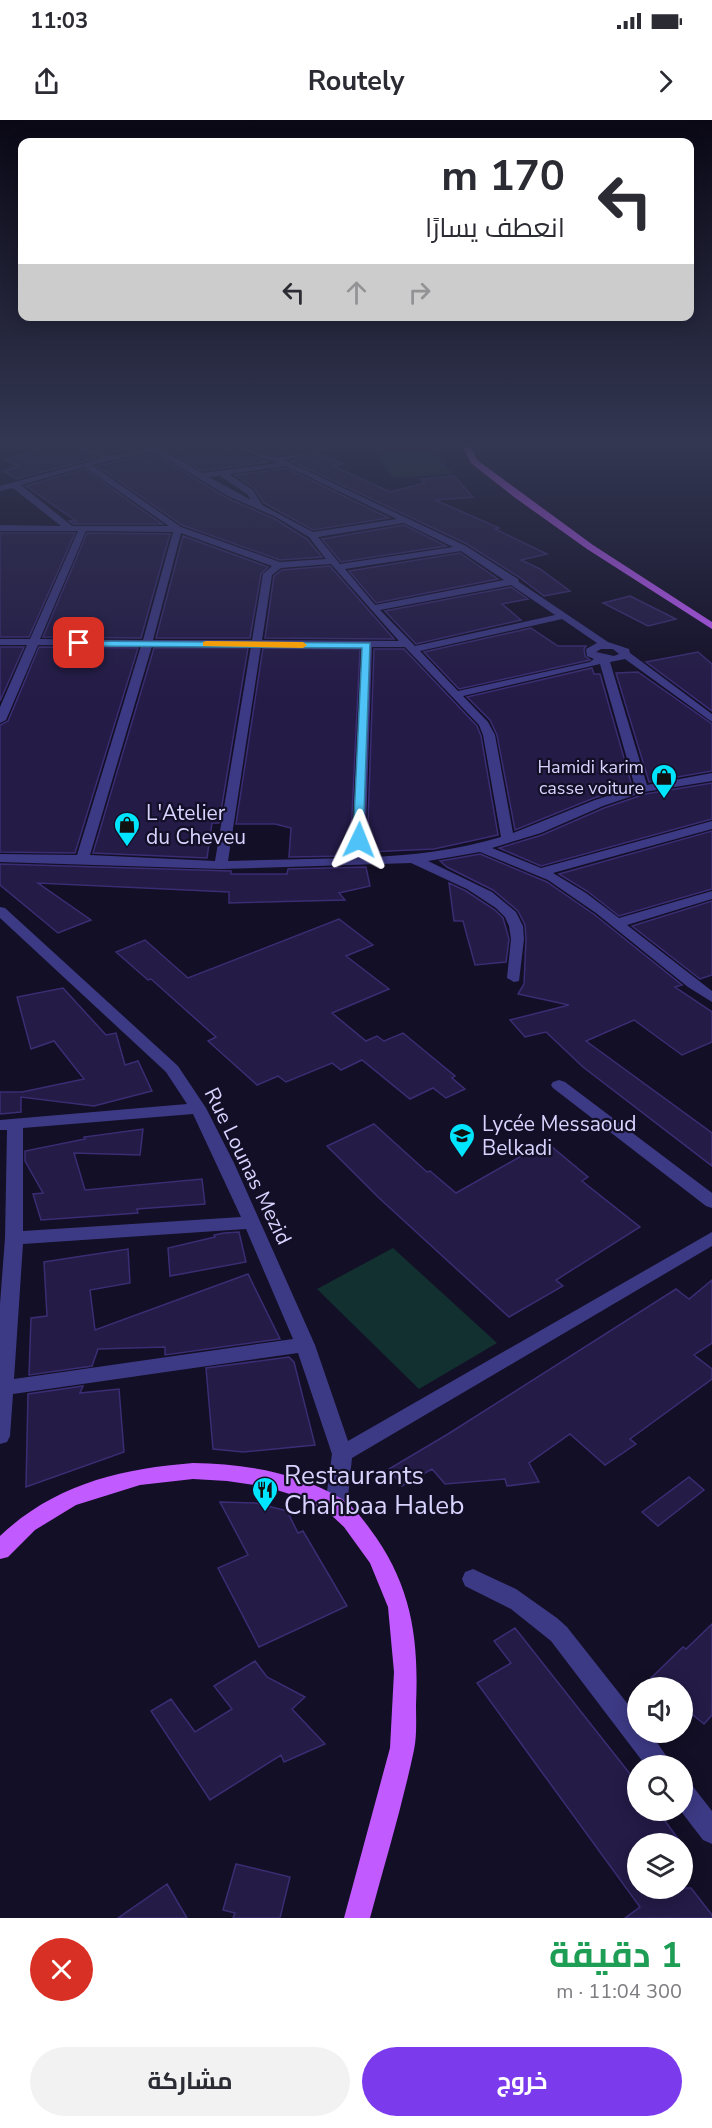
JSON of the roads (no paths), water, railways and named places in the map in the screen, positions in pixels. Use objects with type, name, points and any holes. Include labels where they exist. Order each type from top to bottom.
[{"type":"main road","points":[[568,531],[712,626]]},
{"type":"main road","points":[[0,1550],[27,1524],[69,1498],[141,1476],[193,1471],[227,1472],[267,1478],[303,1490],[336,1506],[352,1521],[379,1558],[399,1607],[406,1672],[402,1748],[357,1918]]},
{"type":"street","points":[[0,720],[82,531]]},
{"type":"street","points":[[82,858],[147,644],[177,531]]},
{"type":"street","points":[[183,531],[279,565],[336,564],[463,548]]},
{"type":"street","points":[[305,531],[312,535],[410,648],[484,724],[489,735],[508,838]]},
{"type":"street","points":[[312,535],[338,531]]},
{"type":"street","points":[[424,531],[463,548],[606,645],[622,649],[625,654],[712,719]]},
{"type":"street","points":[[220,865],[268,574],[279,565]]},
{"type":"street","points":[[374,608],[514,582]]},
{"type":"street","points":[[0,642],[367,645],[410,648],[564,616]]},
{"type":"street","points":[[358,862],[367,645]]},
{"type":"street","points":[[606,645],[591,649],[591,654],[602,659],[642,789]]},
{"type":"street","points":[[454,695],[593,664],[602,659],[618,658],[625,654]]},
{"type":"street","points":[[0,858],[82,858],[220,865],[412,859],[465,852],[537,830],[599,803],[642,789],[712,777]]},
{"type":"street","points":[[541,872],[712,825]]},
{"type":"street","points":[[479,846],[509,862],[541,872],[562,883],[708,992]]},
{"type":"street","points":[[412,859],[493,899],[507,910],[516,925],[514,978]]},
{"type":"street","points":[[618,923],[712,895]]},
{"type":"street","name":"Rue Lounas Mezid","points":[[0,911],[172,1070],[198,1108],[252,1222],[305,1345],[342,1454],[336,1506]]},
{"type":"street","points":[[559,1084],[712,1202]]},
{"type":"street","points":[[0,1436],[14,1238],[7,1125],[198,1108]]},
{"type":"street","points":[[14,1238],[252,1222]]},
{"type":"street","points":[[342,1454],[712,1238]]},
{"type":"street","points":[[2,1388],[305,1345]]},
{"type":"street","points":[[473,1578],[524,1604],[543,1618],[559,1634],[652,1755]]},
{"type":"street","points":[[693,1807],[712,1831]]},
{"type":"place","name":"Hamidi karim casse voiture","points":[[664,800]]},
{"type":"place","name":"L'Atelier du Cheveu","points":[[127,848]]},
{"type":"place","name":"Lycée Messaoud Belkadi","points":[[462,1159]]},
{"type":"place","name":"Restaurants Chahbaa Haleb","points":[[265,1513]]}]
